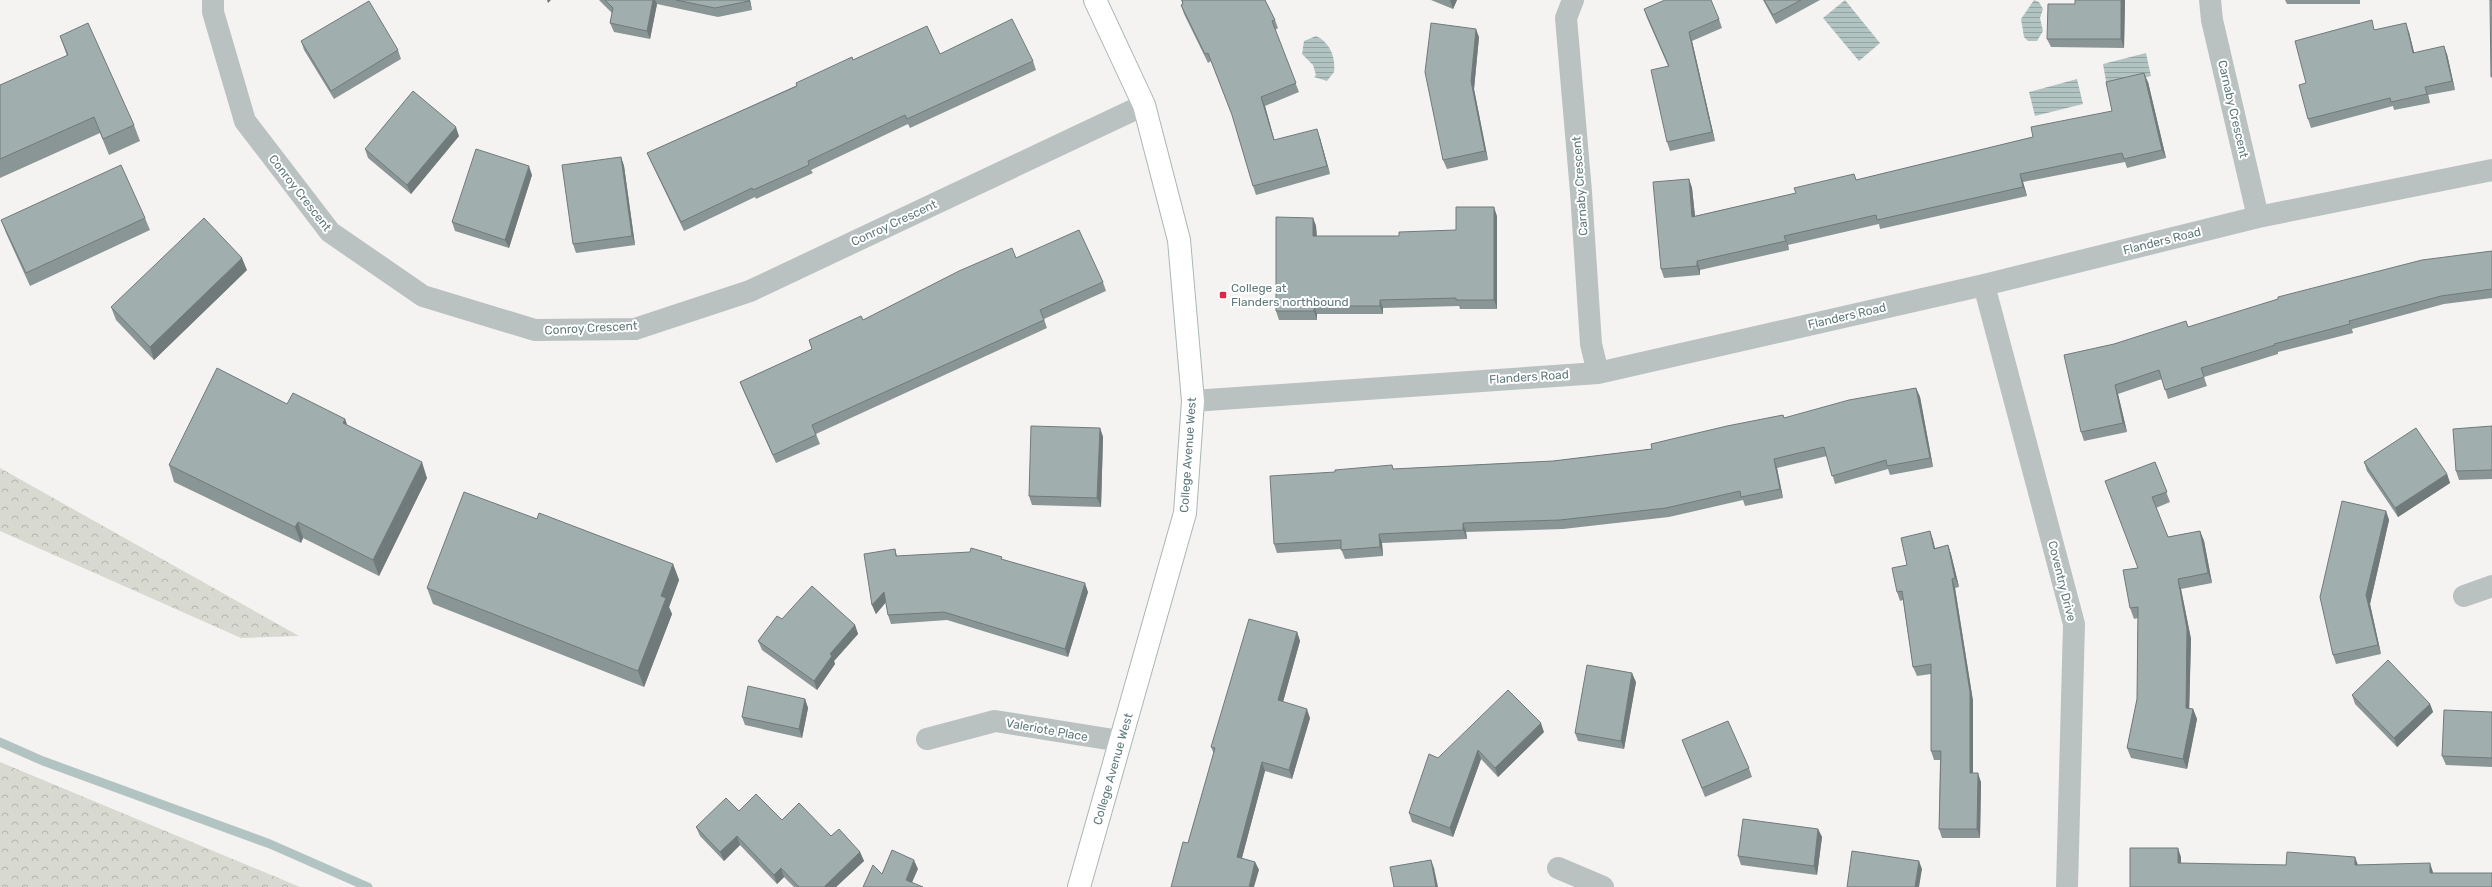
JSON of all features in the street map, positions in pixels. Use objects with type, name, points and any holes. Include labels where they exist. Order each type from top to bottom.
[{"type":"street","name":"Conroy Crescent","points":[[213,0],[213,12],[245,121],[330,232],[423,296],[535,330],[635,328],[750,290],[1144,105]]},
{"type":"street","name":"College Avenue West","points":[[1079,887],[1185,513],[1193,401],[1180,240],[1144,105],[1095,0]]},
{"type":"street","name":"Carnaby Crescent","points":[[1572,0],[1566,18],[1581,192],[1591,344],[1598,373]]},
{"type":"street","name":"Carnaby Crescent","points":[[2210,0],[2212,20],[2258,217]]},
{"type":"street","name":"Flanders Road","points":[[1193,401],[1598,373],[1984,284],[2258,217],[2492,170]]},
{"type":"street","name":"Coventry Drive","points":[[1984,284],[2074,624],[2067,887]]},
{"type":"street","points":[[2464,596],[2492,586]]},
{"type":"street","name":"Valeriote Place","points":[[927,738],[995,721],[1120,741]]},
{"type":"street","points":[[1558,868],[1603,887]]},
{"type":"green space","points":[[0,468],[299,636],[241,638],[0,531]]},
{"type":"green space","points":[[0,762],[300,887],[0,887]]},
{"type":"shaded area","points":[[1845,0],[1880,43],[1859,61],[1823,18]]},
{"type":"shaded area","points":[[2034,0],[2039,2],[2043,9],[2040,18],[2043,31],[2037,41],[2028,41],[2024,37],[2021,19]]},
{"type":"shaded area","points":[[1316,36],[1325,42],[1333,56],[1334,72],[1327,81],[1314,77],[1316,75],[1313,65],[1302,54],[1304,41]]},
{"type":"shaded area","points":[[2146,53],[2151,76],[2107,87],[2103,64]]},
{"type":"shaded area","points":[[2077,79],[2083,104],[2035,116],[2029,92]]},
{"type":"building","points":[[605,0],[653,0],[647,31],[610,23],[613,8]]},
{"type":"building","points":[[676,0],[749,0],[749,1],[715,8]]},
{"type":"building","points":[[1182,0],[1265,0],[1275,20],[1272,21],[1296,83],[1261,97],[1274,140],[1317,129],[1327,166],[1253,186],[1232,115],[1208,53],[1205,54],[1181,5],[1183,4]]},
{"type":"building","points":[[1665,0],[1711,0],[1719,19],[1689,32],[1712,132],[1667,142],[1651,70],[1669,66],[1644,9]]},
{"type":"building","points":[[1764,0],[1801,0],[1773,15]]},
{"type":"building","points":[[2075,0],[2121,0],[2121,39],[2047,39],[2048,4],[2075,4]]},
{"type":"building","points":[[2490,0],[2492,0],[2492,77],[2491,77]]},
{"type":"building","points":[[369,1],[398,50],[331,91],[301,41]]},
{"type":"building","points":[[1012,19],[1033,61],[907,119],[905,115],[808,161],[809,165],[753,190],[752,188],[681,222],[647,153],[797,86],[796,83],[852,57],[853,60],[927,26],[940,54]]},
{"type":"building","points":[[2372,20],[2374,30],[2406,23],[2413,53],[2444,46],[2452,81],[2425,87],[2427,94],[2391,102],[2390,98],[2308,119],[2299,85],[2306,83],[2295,41]]},
{"type":"building","points":[[88,23],[134,125],[103,139],[94,117],[0,159],[0,85],[68,55],[60,36]]},
{"type":"building","points":[[1431,23],[1476,29],[1471,81],[1485,151],[1443,160],[1425,72]]},
{"type":"building","points":[[2144,73],[2162,150],[2124,159],[2122,153],[2020,174],[2023,187],[1877,220],[1876,215],[1784,236],[1786,241],[1697,261],[1697,266],[1661,269],[1653,182],[1689,179],[1692,217],[1796,193],[1794,188],[1854,174],[1856,180],[2033,137],[2031,127],[2112,111],[2106,82]]},
{"type":"building","points":[[413,91],[456,127],[407,185],[365,149]]},
{"type":"building","points":[[476,149],[529,166],[505,240],[452,222]]},
{"type":"building","points":[[621,157],[632,236],[573,244],[562,165]]},
{"type":"building","points":[[121,165],[145,218],[26,273],[1,220]]},
{"type":"building","points":[[1456,207],[1494,207],[1494,300],[1456,300],[1456,298],[1380,300],[1380,306],[1314,306],[1314,311],[1276,311],[1276,217],[1313,218],[1313,236],[1399,236],[1399,232],[1456,230]]},
{"type":"building","points":[[204,218],[242,258],[150,347],[111,307]]},
{"type":"building","points":[[1079,230],[1103,282],[1040,310],[1044,320],[812,425],[816,435],[773,455],[740,382],[812,349],[809,340],[861,316],[863,320],[959,271],[1012,248],[1016,258]]},
{"type":"building","points":[[2492,251],[2492,289],[2441,296],[2349,321],[2350,324],[2274,344],[2275,345],[2201,368],[2204,377],[2165,390],[2159,370],[2115,385],[2123,423],[2081,432],[2064,355],[2114,344],[2186,321],[2188,327],[2278,299],[2278,297],[2422,260]]},
{"type":"building","points":[[217,368],[287,404],[293,393],[345,419],[343,423],[422,462],[373,560],[298,522],[295,527],[169,465]]},
{"type":"building","points":[[1916,388],[1930,458],[1887,466],[1886,460],[1832,476],[1824,447],[1774,459],[1780,489],[1741,497],[1740,491],[1666,508],[1560,520],[1463,523],[1463,530],[1379,534],[1380,547],[1341,550],[1341,540],[1274,544],[1270,476],[1335,472],[1335,470],[1392,465],[1393,469],[1553,461],[1652,449],[1651,444],[1727,426],[1783,415],[1784,418],[1849,400]]},
{"type":"building","points":[[1031,426],[1100,428],[1097,498],[1029,496]]},
{"type":"building","points":[[2492,426],[2492,470],[2456,471],[2453,429]]},
{"type":"building","points":[[2416,428],[2447,474],[2395,508],[2364,462]]},
{"type":"building","points":[[2155,462],[2167,492],[2152,497],[2168,537],[2200,531],[2208,573],[2178,579],[2187,629],[2186,708],[2193,709],[2183,759],[2127,748],[2137,699],[2138,607],[2130,608],[2123,570],[2138,568],[2105,481]]},
{"type":"building","points":[[464,492],[537,519],[539,513],[673,564],[661,596],[666,598],[638,671],[427,588]]},
{"type":"building","points":[[2342,501],[2386,511],[2366,595],[2378,645],[2333,655],[2320,597]]},
{"type":"building","points":[[1930,531],[1934,549],[1948,545],[1955,578],[1952,579],[1970,692],[1970,773],[1978,773],[1977,829],[1939,829],[1941,751],[1931,751],[1931,664],[1913,667],[1902,591],[1897,592],[1892,568],[1907,565],[1901,538]]},
{"type":"building","points":[[971,548],[1002,557],[1001,559],[1085,583],[1065,649],[944,612],[888,615],[884,592],[872,605],[864,554],[895,549],[896,556],[970,552]]},
{"type":"building","points":[[812,586],[855,625],[830,654],[832,656],[814,681],[758,641],[777,616],[782,619]]},
{"type":"building","points":[[1249,619],[1297,632],[1278,700],[1307,709],[1289,770],[1262,762],[1237,857],[1255,862],[1249,887],[1171,887],[1183,842],[1188,843],[1215,748],[1211,747]]},
{"type":"building","points":[[2388,660],[2430,704],[2394,738],[2352,695]]},
{"type":"building","points":[[1587,665],[1632,673],[1621,741],[1575,733]]},
{"type":"building","points":[[748,686],[805,699],[799,729],[742,717]]},
{"type":"building","points":[[1508,690],[1541,723],[1495,768],[1478,750],[1450,828],[1409,813],[1429,754],[1438,758]]},
{"type":"building","points":[[2444,710],[2492,712],[2492,758],[2442,756]]},
{"type":"building","points":[[1728,721],[1749,768],[1702,788],[1682,740]]},
{"type":"building","points":[[756,794],[782,820],[799,803],[831,836],[839,829],[860,852],[824,887],[799,887],[781,868],[774,875],[737,836],[720,852],[696,827],[726,798],[739,811]]},
{"type":"building","points":[[1743,819],[1818,829],[1814,866],[1738,856]]},
{"type":"building","points":[[2130,848],[2178,848],[2178,863],[2286,865],[2287,852],[2355,857],[2355,865],[2430,863],[2430,873],[2492,873],[2492,887],[2130,887]]},
{"type":"building","points":[[892,850],[914,860],[906,880],[923,887],[863,887],[873,865],[882,874]]},
{"type":"building","points":[[1852,851],[1919,861],[1915,887],[1847,887]]},
{"type":"building","points":[[1431,860],[1436,887],[1394,887],[1390,867]]},
{"type":"waterway","points":[[0,742],[43,761],[270,844],[368,887]]},
{"type":"place","name":"College at Flanders northbound","points":[[1223,295]]}]
